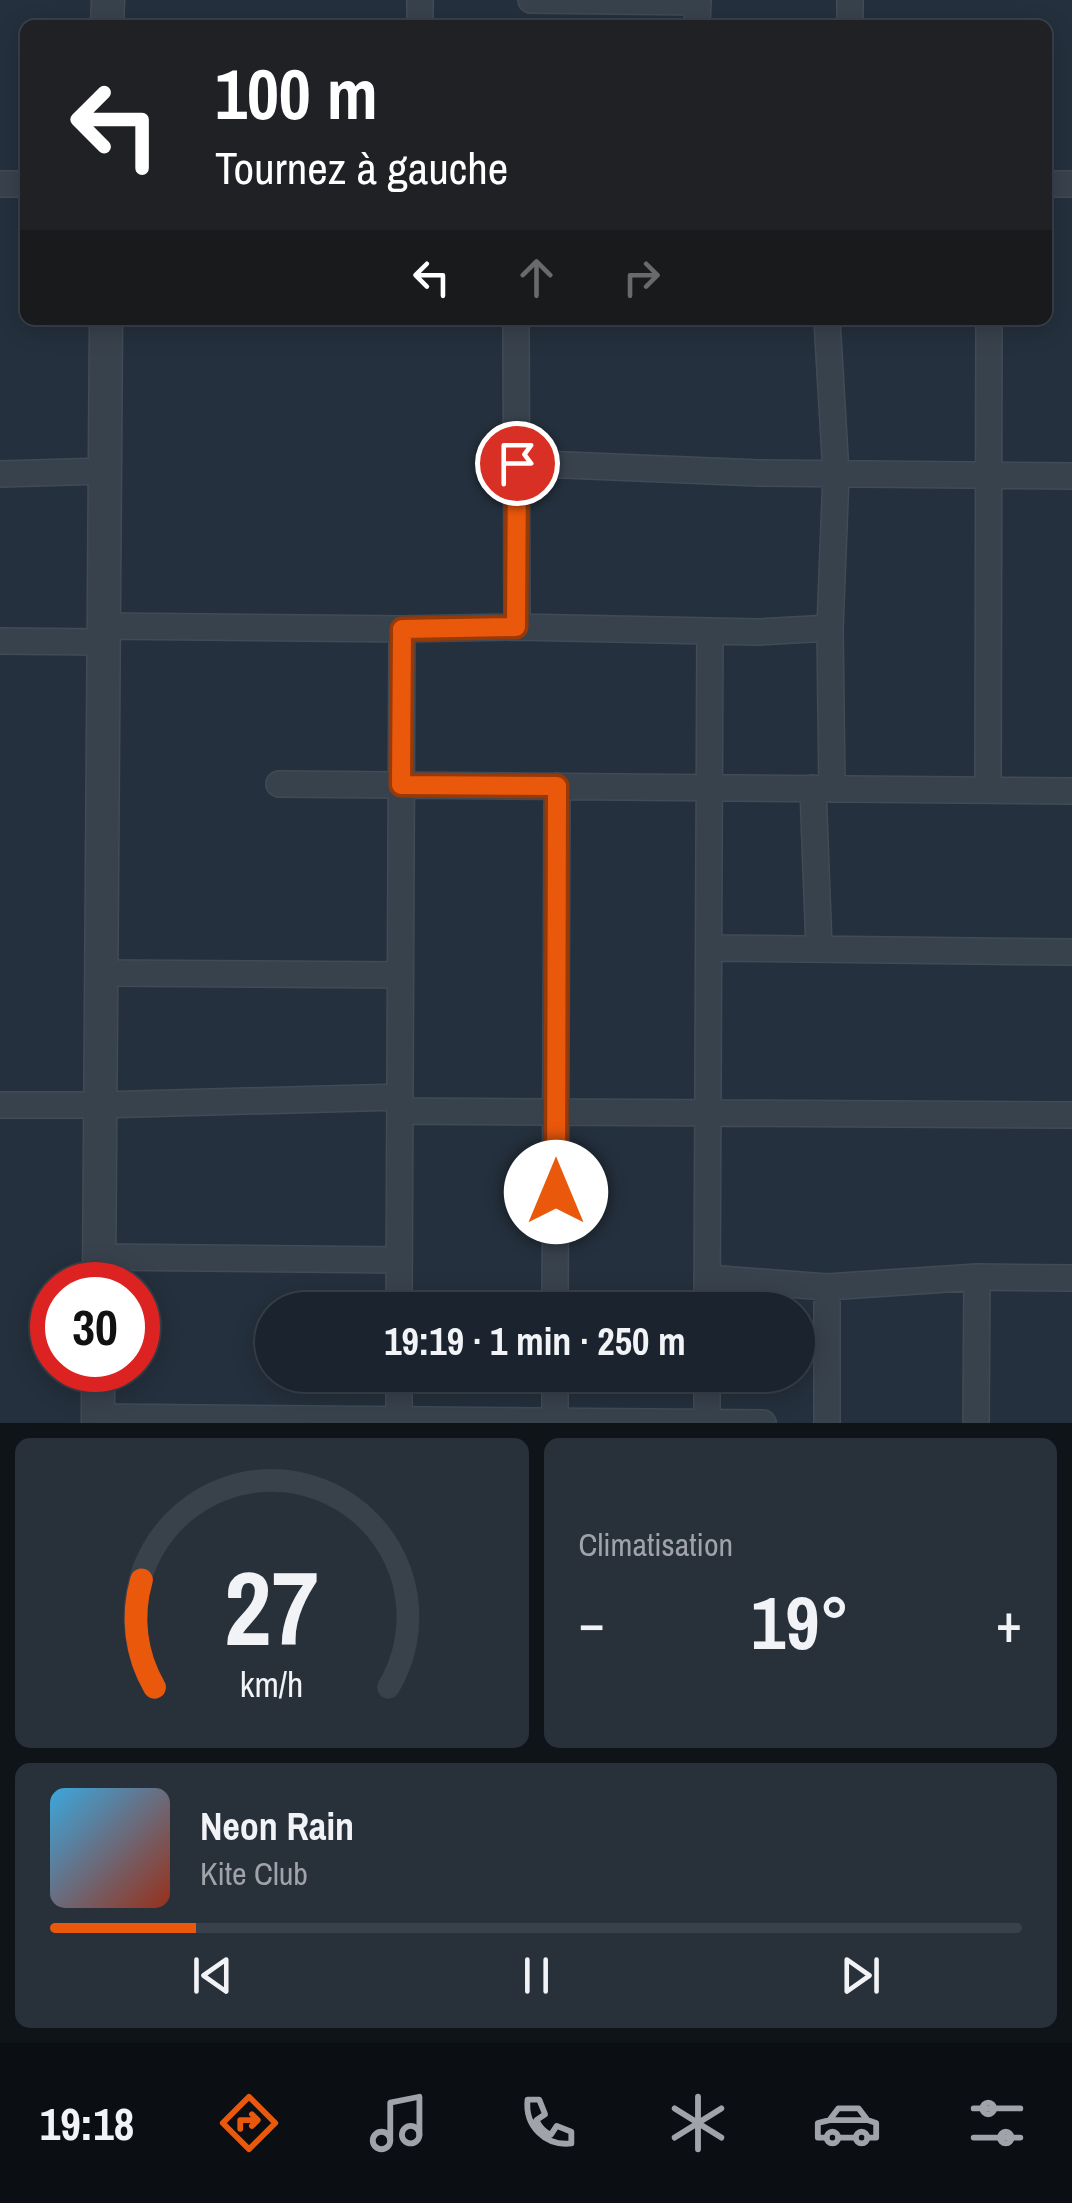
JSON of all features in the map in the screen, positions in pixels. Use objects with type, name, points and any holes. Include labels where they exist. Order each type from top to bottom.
[{"type":"street","points":[[531,0],[698,9]]},
{"type":"street","points":[[99,1262],[106,325]]},
{"type":"street","points":[[516,325],[516,627]]},
{"type":"street","points":[[819,949],[836,474],[827,325]]},
{"type":"street","points":[[988,790],[990,325]]},
{"type":"street","points":[[517,463],[836,474],[1072,476]]},
{"type":"street","points":[[0,474],[105,472]]},
{"type":"street","points":[[0,642],[103,634],[516,627],[710,631],[830,628]]},
{"type":"street","points":[[399,1292],[402,629]]},
{"type":"street","points":[[708,1292],[710,631]]},
{"type":"street","points":[[279,784],[1072,791]]},
{"type":"street","points":[[556,1292],[557,786]]},
{"type":"street","points":[[709,948],[1072,952]]},
{"type":"street","points":[[101,973],[400,975]]},
{"type":"street","points":[[0,1105],[400,1104],[556,1112],[1072,1115]]},
{"type":"street","points":[[160,1269],[399,1260]]},
{"type":"street","points":[[708,1278],[828,1287],[977,1277],[1072,1278]]},
{"type":"street","points":[[976,1423],[977,1277]]},
{"type":"street","points":[[827,1423],[828,1287]]},
{"type":"street","points":[[98,1392],[98,1420],[763,1423]]},
{"type":"street","points":[[399,1392],[399,1421]]},
{"type":"street","points":[[555,1392],[555,1421]]},
{"type":"street","points":[[707,1392],[707,1422]]},
{"type":"route","points":[[517,463],[516,627],[402,629],[401,785],[557,786],[556,1192]]}]
